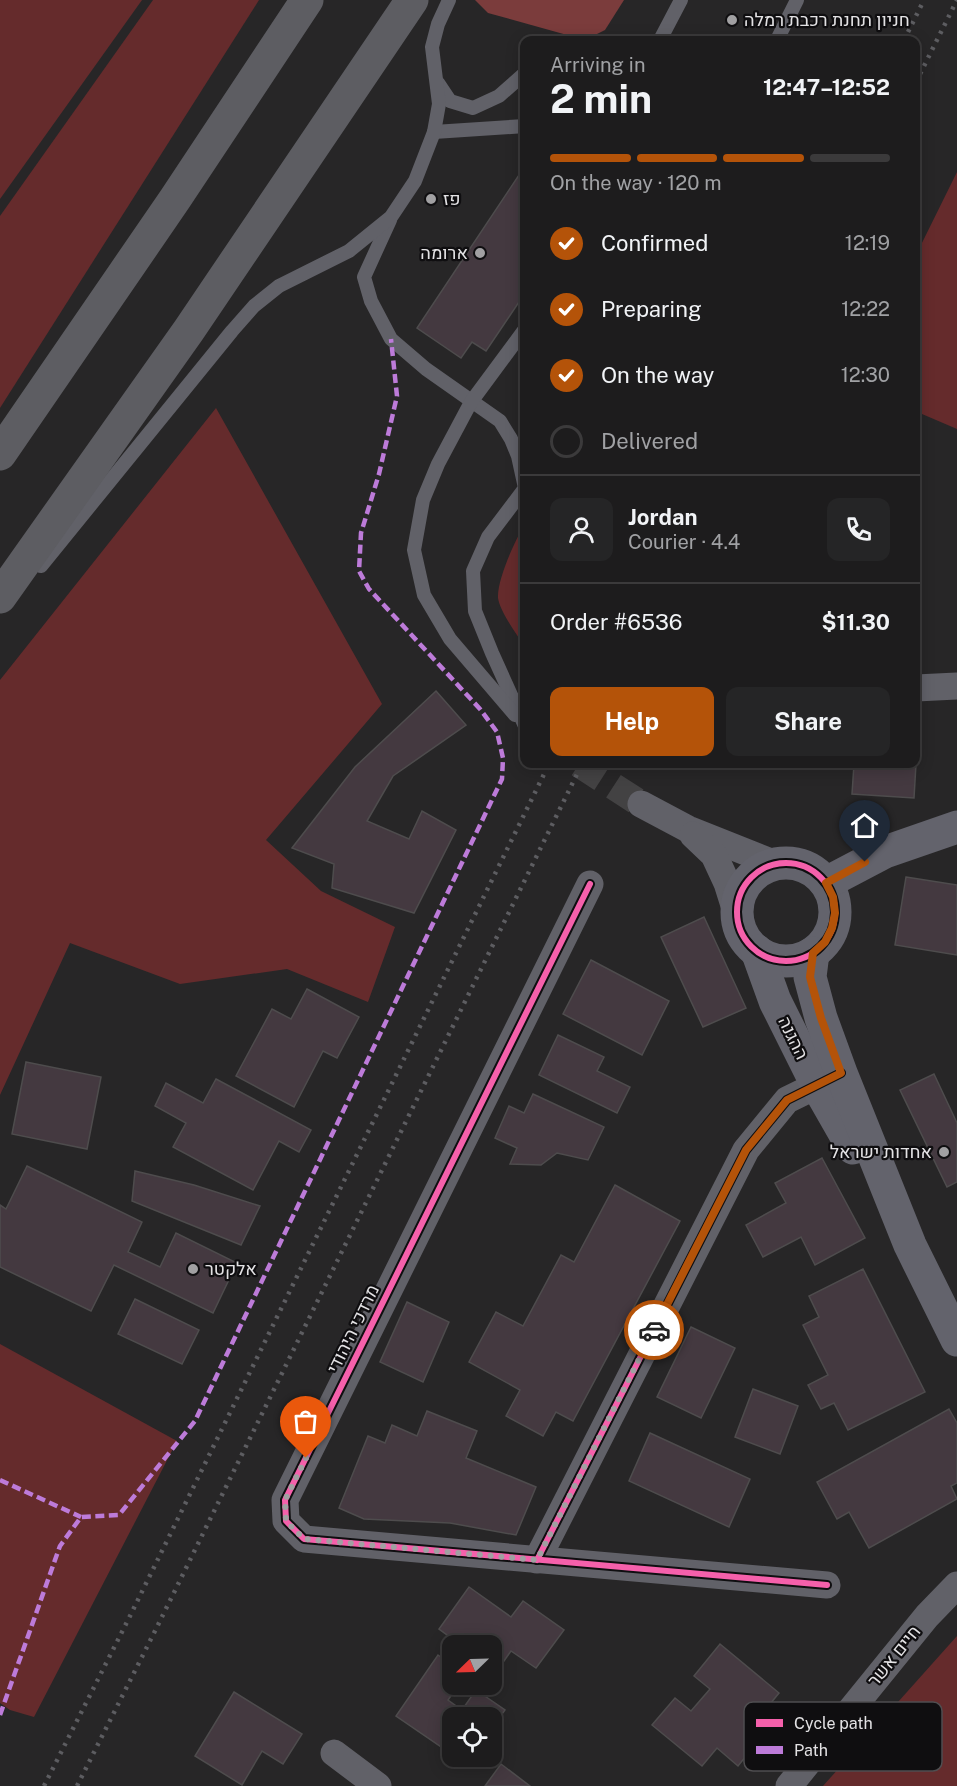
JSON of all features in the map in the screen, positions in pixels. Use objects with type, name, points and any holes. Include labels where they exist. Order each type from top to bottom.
[{"type":"highway","points":[[0,454],[175,199],[307,0]]},
{"type":"highway","points":[[15,593],[412,0]]},
{"type":"street","points":[[920,688],[957,686]]},
{"type":"street","points":[[641,804],[688,830],[776,864]]},
{"type":"street","points":[[826,883],[885,852],[957,826]]},
{"type":"street","points":[[688,830],[714,855],[727,883],[738,918],[746,939],[757,951],[770,958],[785,961],[800,959],[813,953],[825,942],[832,928],[835,913],[833,897],[826,883],[804,866],[789,863],[776,864],[761,870],[749,880],[741,893],[737,909],[738,918]]},
{"type":"street","name":"מרדכי היהודי","points":[[590,884],[285,1500],[286,1521],[304,1539],[827,1585]]},
{"type":"street","name":"ההגנה","points":[[757,951],[775,1001],[829,1079],[957,1340]]},
{"type":"street","name":"ההגנה","points":[[813,953],[810,977],[821,1018],[829,1079]]},
{"type":"street","points":[[537,1560],[746,1150],[787,1100],[829,1079]]},
{"type":"street","name":"חיים אשר","points":[[857,1702],[927,1616],[957,1585]]},
{"type":"street","points":[[334,1753],[378,1786]]},
{"type":"street","name":"חיים אשר","points":[[789,1786],[801,1771]]},
{"type":"lane","points":[[449,0],[438,24],[432,47],[439,104],[434,132],[415,181],[391,217],[364,277],[371,301],[391,339],[426,369],[500,421],[511,439],[520,465]]},
{"type":"lane","points":[[662,36],[681,0]]},
{"type":"lane","points":[[779,36],[797,0]]},
{"type":"lane","points":[[435,78],[450,101],[473,108],[499,96],[520,77]]},
{"type":"lane","points":[[434,132],[520,126]]},
{"type":"lane","points":[[15,593],[254,306],[279,286],[349,251],[391,217]]},
{"type":"lane","points":[[520,337],[471,402],[438,464],[423,500],[414,550],[424,596],[445,630],[520,721]]},
{"type":"lane","points":[[520,495],[488,537],[473,571],[475,611],[520,716]]},
{"type":"shaded area","points":[[0,0],[142,0],[0,199]]},
{"type":"shaded area","points":[[153,0],[259,0],[0,408],[0,216]]},
{"type":"shaded area","points":[[475,0],[624,0],[605,30],[593,36],[571,36],[488,13]]},
{"type":"shaded area","points":[[957,172],[957,429],[922,414],[920,422],[920,247]]},
{"type":"shaded area","points":[[216,408],[382,704],[266,840],[321,891],[395,927],[368,1002],[287,969],[180,984],[70,943],[0,1095],[0,680]]},
{"type":"shaded area","points":[[520,534],[520,639],[499,604],[498,598],[503,571]]},
{"type":"shaded area","points":[[0,1344],[177,1441],[34,1717],[10,1710],[0,1703]]},
{"type":"shaded area","points":[[957,1636],[957,1786],[823,1786],[836,1771],[942,1771],[942,1702],[898,1702]]},
{"type":"building","points":[[520,174],[520,300],[486,351],[472,342],[461,358],[417,328]]},
{"type":"building","points":[[436,691],[466,725],[393,776],[367,821],[409,839],[422,811],[456,830],[414,913],[332,888],[334,864],[292,848],[355,767]]},
{"type":"building","points":[[854,768],[916,768],[914,798],[852,794]]},
{"type":"building","points":[[906,877],[957,885],[957,955],[895,945]]},
{"type":"building","points":[[704,917],[746,1008],[703,1027],[661,937]]},
{"type":"building","points":[[591,960],[669,1001],[642,1055],[563,1014]]},
{"type":"building","points":[[307,989],[359,1017],[337,1058],[323,1051],[294,1107],[236,1076],[272,1009],[291,1019]]},
{"type":"building","points":[[558,1035],[604,1057],[597,1071],[630,1087],[617,1113],[539,1075]]},
{"type":"building","points":[[26,1062],[101,1077],[87,1149],[12,1134]]},
{"type":"building","name":"אחדות ישראל","points":[[934,1074],[957,1123],[957,1182],[947,1187],[900,1090]]},
{"type":"building","points":[[216,1079],[311,1130],[299,1152],[279,1141],[253,1190],[173,1147],[186,1123],[155,1106],[166,1083],[203,1103]]},
{"type":"building","points":[[533,1094],[604,1127],[588,1160],[557,1153],[541,1165],[510,1164],[517,1148],[495,1138],[509,1106],[524,1113]]},
{"type":"building","points":[[822,1158],[865,1238],[815,1265],[801,1237],[763,1257],[746,1225],[786,1203],[775,1183]]},
{"type":"building","points":[[27,1166],[142,1222],[128,1252],[160,1267],[176,1233],[237,1263],[213,1313],[114,1265],[91,1311],[0,1267],[0,1205],[6,1209]]},
{"type":"building","points":[[135,1171],[194,1185],[260,1206],[241,1245],[132,1201]]},
{"type":"building","points":[[615,1185],[680,1221],[573,1421],[556,1412],[543,1436],[506,1416],[520,1390],[469,1362],[496,1312],[523,1326],[561,1255],[574,1262]]},
{"type":"building","points":[[863,1269],[925,1392],[848,1430],[834,1403],[821,1409],[808,1385],[828,1375],[803,1325],[819,1317],[809,1296]]},
{"type":"building","points":[[135,1299],[199,1330],[182,1364],[118,1334]]},
{"type":"building","points":[[407,1302],[449,1322],[423,1382],[380,1362]]},
{"type":"building","points":[[691,1327],[735,1348],[701,1418],[657,1397]]},
{"type":"building","points":[[753,1389],[798,1406],[780,1454],[735,1437]]},
{"type":"building","points":[[949,1409],[957,1423],[957,1483],[951,1486],[957,1499],[869,1548],[849,1512],[837,1519],[817,1482]]},
{"type":"building","points":[[427,1411],[477,1431],[466,1458],[536,1487],[516,1535],[450,1523],[364,1519],[339,1508],[368,1436],[385,1443],[392,1425],[417,1436]]},
{"type":"building","points":[[650,1433],[750,1479],[729,1527],[629,1481]]},
{"type":"building","points":[[469,1587],[511,1617],[523,1601],[564,1630],[536,1668],[511,1651],[502,1664],[502,1635],[447,1635],[439,1629]]},
{"type":"building","points":[[720,1644],[779,1693],[772,1702],[744,1702],[744,1759],[738,1766],[717,1748],[702,1766],[652,1725],[675,1698],[691,1711],[710,1689],[694,1676]]},
{"type":"building","points":[[438,1655],[442,1658],[442,1695],[451,1695],[448,1700],[458,1707],[442,1707],[442,1747],[396,1716]]},
{"type":"building","points":[[234,1692],[302,1734],[283,1764],[262,1751],[242,1785],[195,1756]]},
{"type":"building","points":[[472,1695],[483,1695],[501,1707],[464,1707]]},
{"type":"building","points":[[502,1765],[530,1786],[485,1786]]},
{"type":"tunnel","points":[[585,768],[641,804]]},
{"type":"railway","points":[[906,36],[924,0]]},
{"type":"railway","points":[[920,74],[957,0]]},
{"type":"railway","points":[[44,1786],[547,768]]},
{"type":"railway","points":[[77,1786],[580,768]]},
{"type":"marked path","points":[[0,1715],[60,1546],[81,1517],[119,1515],[195,1421],[502,779],[503,758],[497,732],[480,709],[369,589],[359,571],[361,533],[379,474],[397,396],[391,339]]},
{"type":"marked path","points":[[0,1480],[81,1517]]},
{"type":"cycle path","points":[[786,863],[805,867],[820,878],[831,893],[835,912],[831,931],[820,946],[805,957],[786,961],[767,957],[752,946],[741,931],[737,912],[741,893],[752,878],[767,867],[786,863]]},
{"type":"cycle path","points":[[590,884],[285,1500],[286,1521],[304,1539],[827,1585]]},
{"type":"cycle path","points":[[537,1560],[746,1150],[787,1100],[841,1073]]},
{"type":"way so far","points":[[306,1458],[285,1500],[286,1521],[304,1539],[537,1560],[654,1330]]},
{"type":"place","name":"חניון תחנת רכבת רמלה","points":[[732,20]]},
{"type":"place","name":"פז","points":[[431,199]]},
{"type":"place","name":"ארומה","points":[[480,253]]},
{"type":"place","name":"אחדות ישראל","points":[[944,1152]]},
{"type":"place","name":"אלקטר","points":[[193,1269]]},
{"type":"route","points":[[654,1330],[746,1150],[769,1119],[787,1100],[841,1073],[821,1018],[810,977],[813,953],[825,942],[832,928],[835,913],[833,897],[826,883],[865,862]]}]
